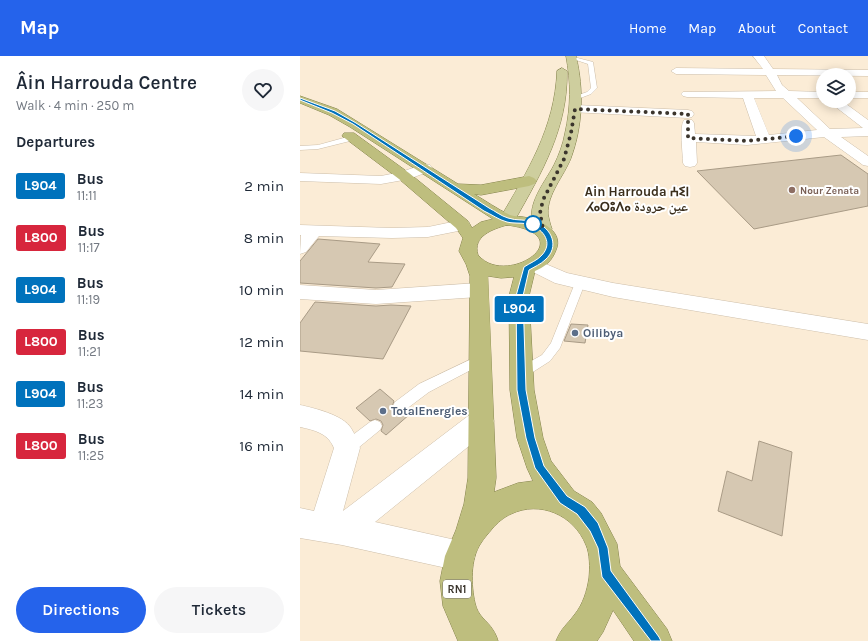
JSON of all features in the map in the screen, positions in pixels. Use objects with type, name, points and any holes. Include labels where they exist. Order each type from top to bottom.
[{"type":"highway","points":[[300,99],[333,112],[354,124],[425,168],[486,210],[508,220]]},
{"type":"highway","points":[[300,110],[322,120],[351,138],[404,176],[466,232],[477,232],[486,226],[508,220],[521,220],[543,229],[549,236],[551,243],[549,251],[543,258],[530,267],[512,272],[498,272],[485,269],[475,263]]},
{"type":"highway","points":[[453,187],[481,190],[529,181]]},
{"type":"highway","name":"RN1","points":[[466,232],[470,258],[475,263],[479,276],[478,290],[482,478],[478,504],[465,545],[456,581],[459,606],[474,637]]},
{"type":"highway","points":[[530,267],[519,296],[522,390],[530,438],[540,468],[563,499]]},
{"type":"highway","points":[[465,545],[485,515],[504,502],[523,495],[544,494],[563,499],[581,510],[594,527],[603,548],[606,573],[601,598],[591,622],[573,641]]},
{"type":"highway","points":[[606,573],[655,641]]},
{"type":"main road","points":[[543,229],[540,213],[543,200],[564,159],[571,133],[575,104],[575,75],[568,56]]},
{"type":"main road","points":[[508,220],[542,157],[551,134],[560,102],[562,75],[568,56]]},
{"type":"street","points":[[758,56],[764,62],[778,87],[785,94],[827,133],[868,162]]},
{"type":"street","points":[[690,163],[687,94],[674,66],[769,72],[868,73]]},
{"type":"street","points":[[687,94],[816,94]]},
{"type":"street","points":[[747,94],[764,139]]},
{"type":"street","points":[[856,95],[868,95]]},
{"type":"street","points":[[575,104],[688,114]]},
{"type":"street","points":[[844,108],[868,126]]},
{"type":"street","points":[[688,138],[747,141],[827,133],[868,132]]},
{"type":"street","points":[[300,177],[374,180],[404,176],[425,168]]},
{"type":"street","points":[[300,248],[307,231],[392,233],[466,232]]},
{"type":"street","points":[[530,267],[580,283],[613,290],[868,332]]},
{"type":"street","points":[[300,292],[376,297],[478,290]]},
{"type":"street","points":[[300,416],[320,422],[337,431],[342,436],[347,448],[322,526]]},
{"type":"street","points":[[322,526],[481,421]]},
{"type":"street","points":[[322,526],[465,545]]},
{"type":"lane","points":[[568,56],[591,63],[594,88],[575,104]]},
{"type":"lane","points":[[300,148],[318,147],[351,138]]},
{"type":"lane","points":[[521,374],[546,358],[556,345],[580,283]]},
{"type":"lane","points":[[400,406],[424,388],[480,360]]},
{"type":"lane","points":[[347,448],[375,426]]},
{"type":"building","name":"Nour Zenata","points":[[841,155],[868,174],[868,206],[754,229],[697,171]]},
{"type":"building","points":[[318,239],[380,244],[368,262],[405,264],[392,287],[376,288],[300,283],[300,261]]},
{"type":"building","points":[[315,302],[376,306],[411,306],[383,359],[300,351],[300,323]]},
{"type":"building","name":"Oilibya","points":[[571,324],[588,325],[585,343],[564,341]]},
{"type":"building","name":"TotalEnergies","points":[[380,389],[394,401],[392,407],[394,411],[401,413],[406,411],[410,414],[386,435],[381,431],[383,425],[381,421],[376,419],[370,421],[356,408]]},
{"type":"building","points":[[759,441],[792,452],[782,536],[718,511],[727,471],[752,481]]},
{"type":"bus line","name":"L904","points":[[300,99],[333,112],[354,124],[425,168],[486,210],[508,220],[521,220],[533,224],[543,229],[549,236],[551,243],[549,251],[534,265],[526,268],[519,296],[522,390],[530,438],[540,468],[548,480],[563,499],[581,510],[594,527],[603,548],[606,573],[655,641]]},
{"type":"place","name":"Nour Zenata","points":[[792,190]]},
{"type":"place","name":"Oilibya","points":[[575,333]]},
{"type":"place","name":"TotalEnergies","points":[[383,411]]},
{"type":"district","name":"Ain Harrouda ⵄⵉⵏ ⵃⴰⵔⵓⴷⴰ عين حرودة","points":[[637,198]]},
{"type":"route","points":[[533,224],[543,229],[540,213],[543,200],[564,159],[571,133],[575,109],[688,114],[688,138],[747,141],[796,136]]}]
